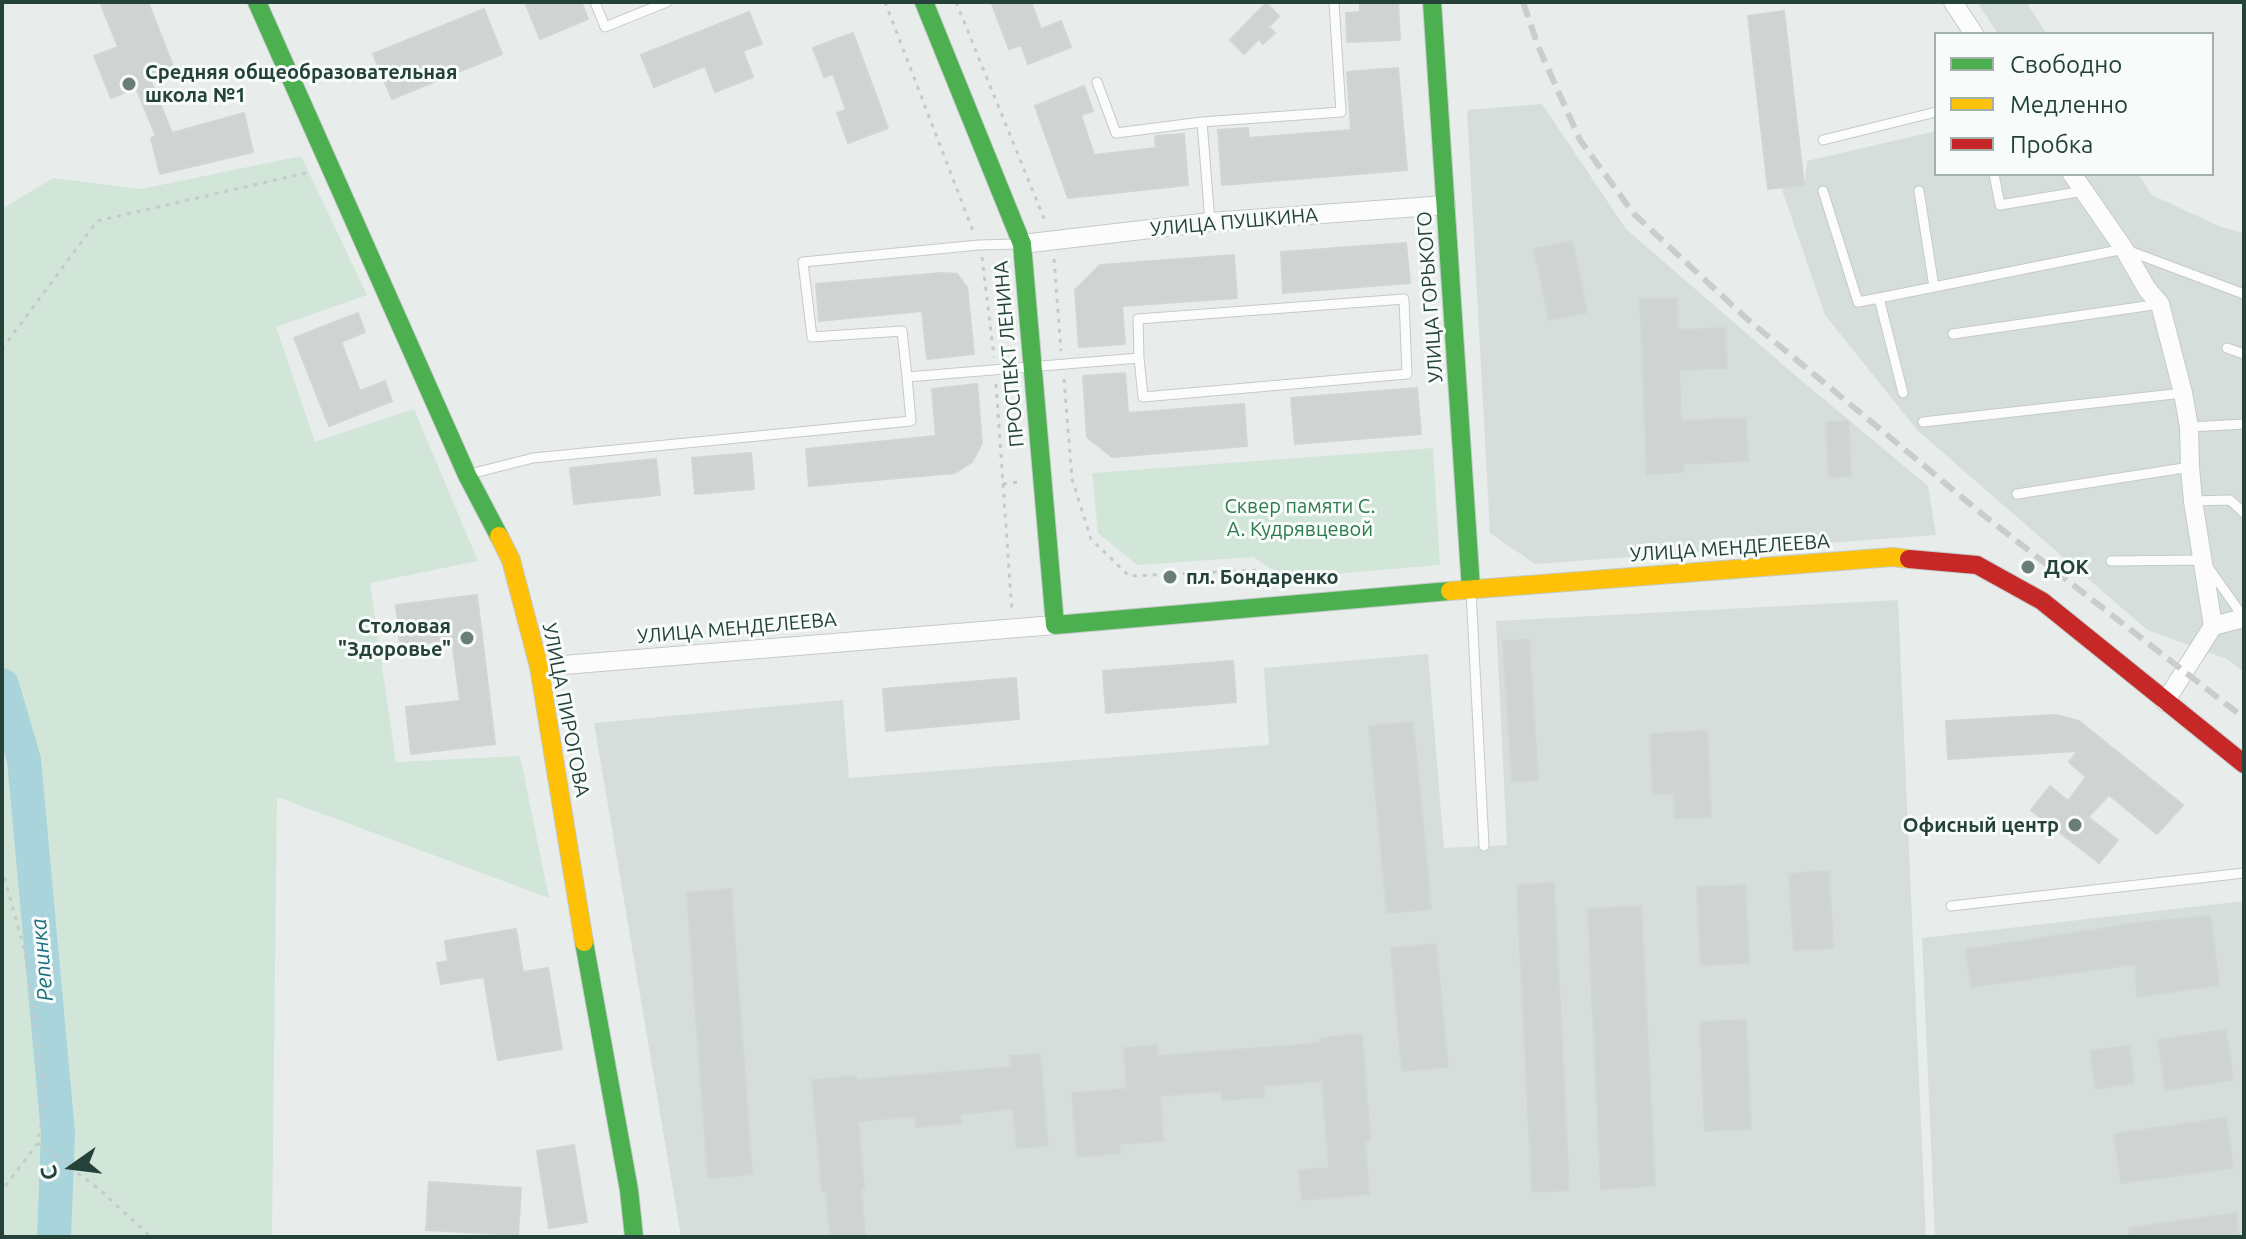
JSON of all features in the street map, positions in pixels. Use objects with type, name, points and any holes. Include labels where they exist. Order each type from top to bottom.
[{"type":"main road","name":"УЛИЦА ПИРОГОВА","points":[[257,2],[467,475],[511,560],[539,667],[629,1190],[634,1237]]},
{"type":"main road","name":"ПРОСПЕКТ ЛЕНИНА","points":[[924,2],[1022,244],[1055,625]]},
{"type":"main road","name":"УЛИЦА ГОРЬКОГО","points":[[1432,2],[1471,589]]},
{"type":"main road","name":"УЛИЦА МЕНДЕЛЕЕВА","points":[[1055,625],[1893,557],[1977,565],[2042,601],[2244,764]]},
{"type":"street","points":[[1953,2],[1973,32]]},
{"type":"street","points":[[2073,176],[2160,304],[2189,427],[2193,501],[2213,626],[2165,702]]},
{"type":"street","name":"УЛИЦА ПУШКИНА","points":[[1022,244],[1210,222],[1446,205]]},
{"type":"street","points":[[2213,626],[2244,618]]},
{"type":"street","name":"УЛИЦА МЕНДЕЛЕЕВА","points":[[539,667],[1055,625]]},
{"type":"lane","points":[[595,2],[605,27],[667,2]]},
{"type":"lane","points":[[1097,82],[1116,133],[1202,122],[1341,112],[1334,2]]},
{"type":"lane","points":[[1823,140],[1934,112]]},
{"type":"lane","points":[[1202,122],[1210,222]]},
{"type":"lane","points":[[1994,176],[2000,205],[2084,191]]},
{"type":"lane","points":[[1823,191],[1858,302],[2124,249],[2244,294]]},
{"type":"lane","points":[[1919,191],[1934,287]]},
{"type":"lane","points":[[467,475],[533,458],[911,421],[902,331],[812,337],[803,262],[979,245],[1022,244]]},
{"type":"lane","points":[[1879,298],[1903,393]]},
{"type":"lane","points":[[1404,299],[1407,374],[1143,397],[1139,358],[1138,319],[1404,299]]},
{"type":"lane","points":[[1953,334],[2160,304]]},
{"type":"lane","points":[[2227,348],[2244,354]]},
{"type":"lane","points":[[907,377],[1139,358]]},
{"type":"lane","points":[[1923,422],[2183,393]]},
{"type":"lane","points":[[2189,427],[2244,424]]},
{"type":"lane","points":[[2017,494],[2190,467]]},
{"type":"lane","points":[[2193,501],[2230,500],[2244,513]]},
{"type":"lane","points":[[2111,561],[2203,560],[2244,618]]},
{"type":"lane","points":[[1471,589],[1484,846]]},
{"type":"lane","points":[[1951,906],[2244,873]]},
{"type":"path","points":[[885,2],[979,245],[984,266],[995,369],[1013,628]]},
{"type":"path","points":[[2,349],[97,221],[329,168]]},
{"type":"path","points":[[2,868],[25,953],[45,1098],[39,1144],[2,1189],[2,1202]]},
{"type":"path","points":[[39,1144],[100,1190],[151,1237]]},
{"type":"shaded area","points":[[1977,2],[2026,2],[2046,32],[1997,32]]},
{"type":"shaded area","points":[[1542,104],[1626,229],[1928,486],[1936,535],[1535,564],[1490,533],[1467,110]]},
{"type":"shaded area","points":[[1934,131],[1934,176],[2139,176],[2152,195],[2221,227],[2244,233],[2244,672],[2227,659],[2147,630],[1918,431],[1825,315],[1781,187],[1805,181],[1807,161]]},
{"type":"shaded area","points":[[1898,600],[1926,1237],[681,1237],[594,723],[843,700],[849,778],[1269,745],[1264,668],[1428,654],[1444,848],[1507,845],[1496,621]]},
{"type":"shaded area","points":[[2244,901],[2244,1237],[1935,1237],[1922,938]]},
{"type":"green space","points":[[301,156],[367,295],[276,327],[315,442],[414,409],[478,561],[370,583],[396,762],[520,756],[549,898],[277,797],[272,1237],[2,1237],[2,209],[53,178],[141,189]]},
{"type":"green space","name":"Сквер памяти С. А. Кудрявцевой","points":[[1433,448],[1440,565],[1285,578],[1253,557],[1137,565],[1098,533],[1092,473]]},
{"type":"building","name":"Средняя общеобразовательная школа №1","points":[[100,2],[148,2],[175,71],[151,81],[172,133],[244,113],[253,152],[160,174],[151,138],[156,136],[136,88],[111,98],[94,56],[118,47]]},
{"type":"building","points":[[525,2],[581,2],[588,19],[540,39]]},
{"type":"building","points":[[991,2],[1031,2],[1041,29],[1061,21],[1071,47],[1028,64],[1021,45],[1009,49]]},
{"type":"building","points":[[1360,2],[1398,2],[1400,40],[1347,42],[1346,13],[1360,12]]},
{"type":"building","points":[[1266,3],[1279,16],[1269,27],[1275,33],[1263,44],[1259,39],[1244,54],[1230,40]]},
{"type":"building","points":[[484,9],[502,54],[392,99],[373,54]]},
{"type":"building","points":[[1784,11],[1804,185],[1768,189],[1748,16]]},
{"type":"building","points":[[749,12],[762,44],[743,51],[753,77],[715,92],[705,66],[654,87],[641,55]]},
{"type":"building","points":[[853,33],[888,128],[848,143],[837,113],[846,110],[833,74],[824,77],[813,48]]},
{"type":"building","points":[[1398,68],[1407,170],[1222,185],[1218,130],[1248,128],[1249,138],[1351,130],[1347,72]]},
{"type":"building","points":[[1084,86],[1093,111],[1081,115],[1094,155],[1156,148],[1155,136],[1184,134],[1188,185],[1068,198],[1035,106]]},
{"type":"building","points":[[1572,241],[1587,312],[1549,320],[1534,249]]},
{"type":"building","points":[[1406,243],[1410,283],[1283,293],[1281,252]]},
{"type":"building","points":[[1234,255],[1237,298],[1122,306],[1125,344],[1079,347],[1075,290],[1100,265]]},
{"type":"building","points":[[957,274],[967,287],[974,354],[927,359],[922,311],[819,321],[816,284]]},
{"type":"building","points":[[1677,298],[1678,330],[1725,328],[1727,368],[1679,370],[1681,421],[1746,418],[1748,461],[1683,464],[1683,472],[1647,474],[1640,299]]},
{"type":"building","points":[[358,313],[365,332],[341,342],[360,391],[385,381],[392,401],[329,426],[294,338]]},
{"type":"building","points":[[1125,373],[1128,413],[1244,404],[1247,446],[1112,457],[1087,437],[1083,376]]},
{"type":"building","points":[[977,384],[982,443],[972,462],[955,473],[809,486],[806,449],[936,436],[932,389]]},
{"type":"building","points":[[1417,388],[1421,434],[1295,444],[1291,398]]},
{"type":"building","points":[[1848,421],[1851,476],[1829,477],[1826,422]]},
{"type":"building","points":[[751,453],[754,489],[695,494],[692,458]]},
{"type":"building","points":[[656,459],[660,495],[574,504],[570,468]]},
{"type":"building","points":[[477,595],[495,744],[411,754],[406,707],[460,701],[452,640],[400,646],[396,605]]},
{"type":"building","points":[[1529,640],[1538,780],[1512,782],[1503,641]]},
{"type":"building","points":[[1233,661],[1236,702],[1106,713],[1103,671]]},
{"type":"building","points":[[1016,678],[1019,719],[886,731],[883,689]]},
{"type":"building","points":[[2056,715],[2079,721],[2183,805],[2157,834],[2109,795],[2088,817],[2118,840],[2099,863],[2031,810],[2050,786],[2068,801],[2086,777],[2069,762],[2078,751],[1948,759],[1946,721]]},
{"type":"building","points":[[1413,722],[1431,909],[1387,913],[1369,726]]},
{"type":"building","points":[[1707,731],[1711,817],[1675,818],[1674,793],[1653,794],[1650,734]]},
{"type":"building","points":[[1829,871],[1833,948],[1794,950],[1789,874]]},
{"type":"building","points":[[1554,883],[1569,1190],[1532,1192],[1517,885]]},
{"type":"building","points":[[1745,885],[1749,963],[1701,965],[1697,887]]},
{"type":"building","points":[[731,889],[752,1174],[708,1178],[687,893]]},
{"type":"building","points":[[1641,906],[1655,1186],[1601,1189],[1588,909]]},
{"type":"building","points":[[2210,916],[2219,985],[2137,997],[2136,964],[1971,987],[1966,950],[2137,923]]},
{"type":"building","points":[[516,929],[523,972],[548,968],[562,1049],[498,1060],[484,977],[441,984],[437,963],[448,961],[445,941]]},
{"type":"building","points":[[1436,944],[1448,1067],[1402,1071],[1391,948]]},
{"type":"building","points":[[1746,1020],[1751,1129],[1705,1131],[1700,1022]]},
{"type":"building","points":[[2226,1030],[2233,1080],[2165,1090],[2158,1040]]},
{"type":"building","points":[[1362,1034],[1370,1140],[1365,1141],[1369,1194],[1302,1200],[1299,1170],[1329,1168],[1322,1081],[1264,1086],[1265,1097],[1222,1100],[1222,1091],[1160,1096],[1163,1141],[1119,1144],[1120,1153],[1077,1157],[1072,1093],[1127,1089],[1124,1048],[1157,1045],[1158,1056],[1321,1043],[1320,1038]]},
{"type":"building","points":[[2129,1046],[2134,1083],[2096,1089],[2090,1051]]},
{"type":"building","points":[[1040,1054],[1048,1146],[1017,1148],[1013,1109],[960,1114],[961,1123],[916,1127],[915,1116],[858,1121],[865,1237],[830,1237],[826,1190],[822,1191],[812,1080],[856,1076],[857,1080],[1011,1067],[1010,1056]]},
{"type":"building","points":[[2226,1118],[2233,1168],[2121,1183],[2114,1134]]},
{"type":"building","points":[[574,1145],[587,1222],[549,1228],[537,1151]]},
{"type":"building","points":[[429,1182],[521,1188],[518,1235],[426,1230]]},
{"type":"building","points":[[2236,1213],[2239,1237],[2129,1237],[2129,1228]]},
{"type":"waterway","name":"Репинка","points":[[2,685],[24,760],[58,1133],[54,1237]]},
{"type":"railway","points":[[1523,2],[1538,46],[1580,140],[1634,214],[1746,318],[1982,514],[2244,718]]},
{"type":"traffic: fast","points":[[257,2],[467,475],[499,536]]},
{"type":"traffic: fast","points":[[924,2],[1022,244],[1055,625],[1450,591]]},
{"type":"traffic: fast","points":[[1432,2],[1471,589]]},
{"type":"traffic: fast","points":[[584,942],[629,1190],[634,1237]]},
{"type":"traffic: slow","points":[[499,536],[511,560],[539,667],[584,942]]},
{"type":"traffic: slow","points":[[1450,591],[1893,557],[1909,559]]},
{"type":"traffic: jam","points":[[1909,559],[1977,565],[2042,601],[2244,764]]},
{"type":"place","name":"Средняя общеобразовательная школа №1","points":[[129,84]]},
{"type":"place","name":"ДОК","points":[[2028,567]]},
{"type":"place","name":"пл. Бондаренко","points":[[1170,577]]},
{"type":"place","name":"Столовая \"Здоровье\"","points":[[467,638]]},
{"type":"place","name":"Офисный центр","points":[[2075,825]]}]
